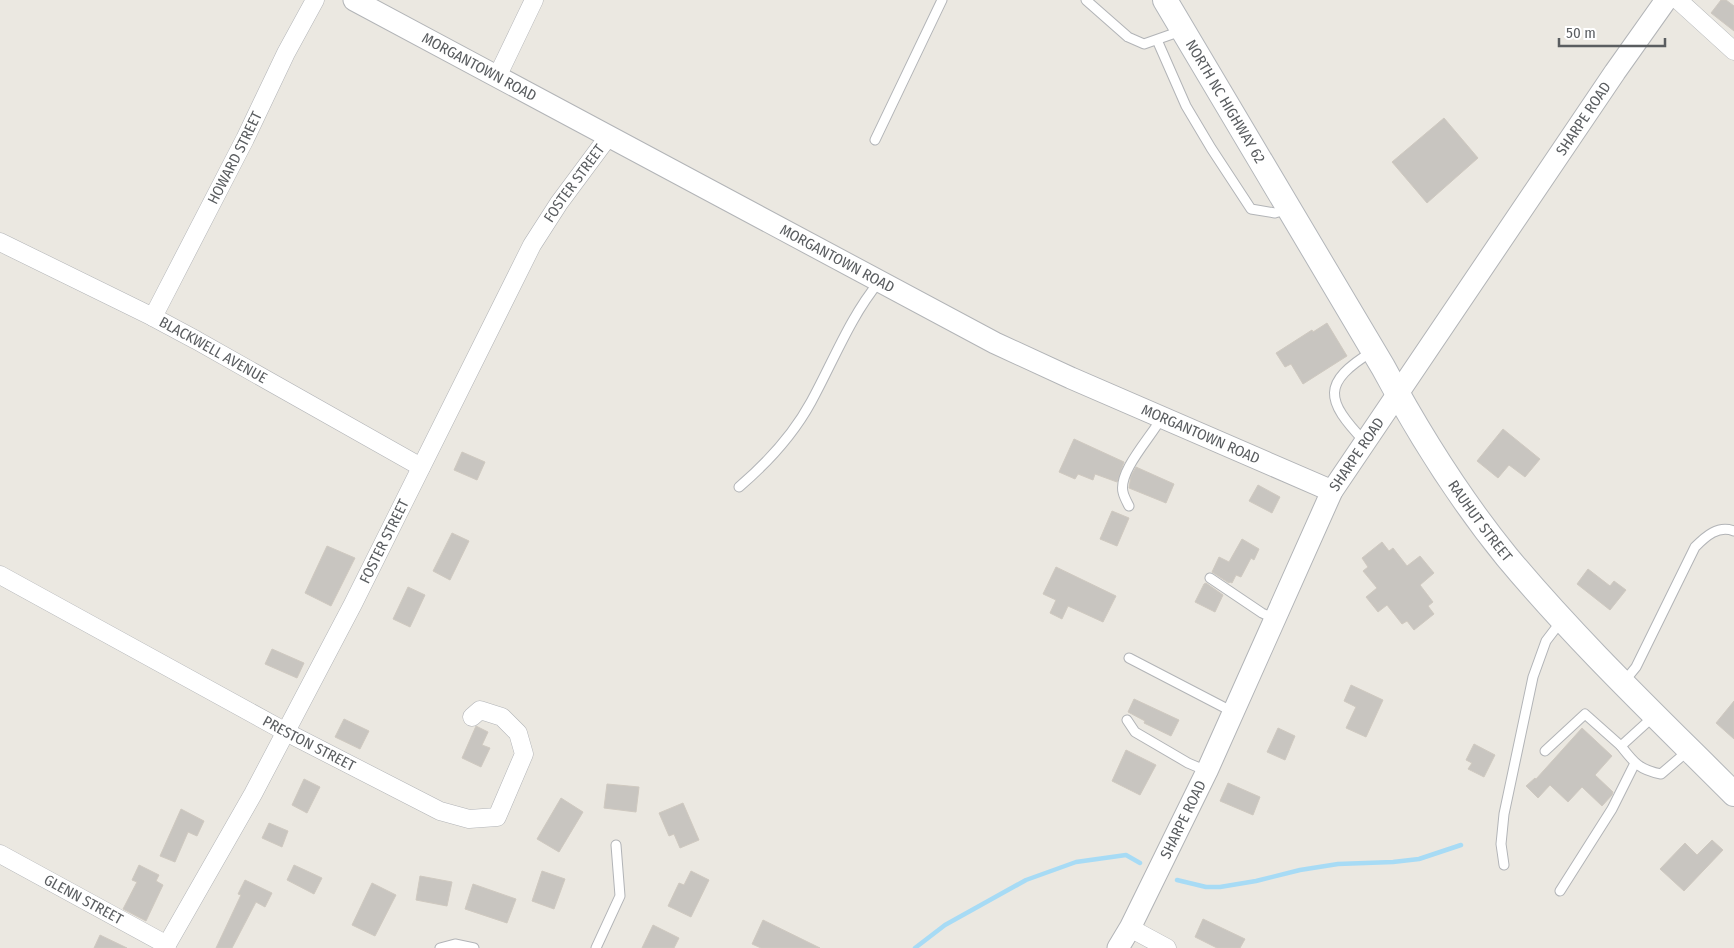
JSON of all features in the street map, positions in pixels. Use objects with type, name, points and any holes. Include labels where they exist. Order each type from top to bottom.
[{"type":"main road","name":"NORTH NC HIGHWAY 62","points":[[1165,0],[1287,205]]},
{"type":"main road","name":"RAUHUT STREET","points":[[1287,205],[1374,351],[1415,426],[1484,527],[1562,620],[1622,683],[1734,794]]},
{"type":"street","name":"HOWARD STREET","points":[[153,317],[240,148],[286,53],[315,0]]},
{"type":"street","name":"MORGANTOWN ROAD","points":[[354,0],[995,342],[1071,378],[1332,491]]},
{"type":"street","points":[[497,77],[534,0]]},
{"type":"street","name":"SHARPE ROAD","points":[[1118,948],[1130,928],[1207,771],[1332,491],[1666,0]]},
{"type":"street","points":[[1678,0],[1734,51]]},
{"type":"street","name":"FOSTER STREET","points":[[166,947],[253,794],[353,604],[532,245],[608,137]]},
{"type":"street","name":"BLACKWELL AVENUE","points":[[0,242],[196,340],[421,468]]},
{"type":"street","name":"PRESTON STREET","points":[[0,575],[286,732],[440,811],[469,819],[497,817],[524,754],[518,734],[502,717],[480,710],[472,717]]},
{"type":"street","name":"GLENN STREET","points":[[0,854],[166,947]]},
{"type":"street","points":[[1130,928],[1167,948]]},
{"type":"lane","points":[[875,140],[942,0]]},
{"type":"lane","points":[[1086,0],[1128,37],[1144,44],[1184,30]]},
{"type":"lane","points":[[1158,40],[1186,106],[1251,209],[1275,213],[1287,205]]},
{"type":"lane","points":[[740,487],[761,468],[796,426],[864,300],[880,282]]},
{"type":"lane","points":[[1365,442],[1345,421],[1334,397],[1335,384],[1356,362],[1374,351]]},
{"type":"lane","points":[[1129,506],[1123,492],[1123,482],[1134,458],[1154,432],[1162,417]]},
{"type":"lane","points":[[1622,683],[1636,668],[1695,548],[1704,538],[1715,531],[1729,529],[1734,531]]},
{"type":"lane","points":[[1210,578],[1262,613],[1275,619]]},
{"type":"lane","points":[[1504,864],[1501,844],[1504,814],[1533,677],[1546,641],[1562,620]]},
{"type":"lane","points":[[1129,658],[1233,712]]},
{"type":"lane","points":[[1545,751],[1585,714],[1621,746],[1634,763],[1647,772],[1661,774],[1690,750]]},
{"type":"lane","points":[[1621,746],[1655,715]]},
{"type":"lane","points":[[1127,720],[1135,732],[1188,763],[1207,771]]},
{"type":"lane","points":[[1560,891],[1612,809],[1634,763]]},
{"type":"lane","points":[[596,948],[620,896],[616,845]]},
{"type":"lane","points":[[440,948],[455,944],[474,948]]},
{"type":"building","points":[[1721,0],[1726,0],[1734,6],[1734,31],[1711,13]]},
{"type":"building","points":[[1444,118],[1478,158],[1427,203],[1392,162]]},
{"type":"building","points":[[1327,323],[1347,356],[1303,384],[1291,364],[1285,367],[1276,353],[1312,330],[1313,332]]},
{"type":"building","points":[[1503,429],[1540,459],[1525,477],[1509,465],[1498,478],[1477,461]]},
{"type":"building","points":[[1074,439],[1124,462],[1117,482],[1095,474],[1093,480],[1078,474],[1075,479],[1059,472]]},
{"type":"building","points":[[462,452],[485,462],[477,480],[454,470]]},
{"type":"building","points":[[1136,467],[1174,484],[1166,503],[1129,488],[1131,476]]},
{"type":"building","points":[[1258,485],[1280,497],[1272,513],[1249,501]]},
{"type":"building","points":[[1112,511],[1129,518],[1117,546],[1100,539]]},
{"type":"building","points":[[452,533],[469,541],[450,580],[433,571]]},
{"type":"building","points":[[1242,539],[1259,549],[1254,560],[1251,558],[1241,577],[1236,575],[1232,583],[1229,583],[1212,572],[1219,557],[1229,562]]},
{"type":"building","points":[[1382,542],[1389,551],[1393,548],[1407,566],[1420,556],[1434,573],[1420,585],[1433,602],[1428,606],[1434,614],[1414,630],[1407,621],[1402,624],[1387,605],[1378,612],[1366,597],[1377,588],[1363,571],[1368,567],[1362,558]]},
{"type":"building","points":[[327,546],[355,558],[331,606],[305,593]]},
{"type":"building","points":[[1056,567],[1116,596],[1103,622],[1068,606],[1062,619],[1050,613],[1056,600],[1043,594]]},
{"type":"building","points":[[1588,569],[1610,586],[1614,581],[1626,590],[1610,610],[1577,584]]},
{"type":"building","points":[[1206,583],[1223,595],[1215,612],[1195,602]]},
{"type":"building","points":[[408,587],[425,595],[410,627],[393,619]]},
{"type":"building","points":[[272,649],[304,663],[297,678],[265,664]]},
{"type":"building","points":[[1351,685],[1383,700],[1366,737],[1346,728],[1356,707],[1344,701]]},
{"type":"building","points":[[1134,699],[1179,720],[1171,736],[1144,723],[1145,721],[1128,712]]},
{"type":"building","points":[[1734,701],[1734,739],[1716,723]]},
{"type":"building","points":[[344,719],[369,731],[360,749],[335,737]]},
{"type":"building","points":[[476,726],[488,732],[482,745],[490,748],[481,767],[462,758]]},
{"type":"building","points":[[1278,728],[1295,736],[1285,760],[1267,752]]},
{"type":"building","points":[[1582,728],[1612,756],[1595,775],[1613,792],[1612,795],[1602,806],[1582,787],[1568,802],[1550,785],[1538,798],[1526,786],[1536,779]]},
{"type":"building","points":[[1474,744],[1495,755],[1484,777],[1468,769],[1472,763],[1466,760]]},
{"type":"building","points":[[1126,750],[1156,765],[1140,795],[1112,781]]},
{"type":"building","points":[[304,779],[320,787],[307,813],[292,805]]},
{"type":"building","points":[[1228,783],[1260,797],[1253,815],[1220,801]]},
{"type":"building","points":[[607,784],[639,787],[636,812],[604,808]]},
{"type":"building","points":[[561,798],[583,812],[559,852],[537,839]]},
{"type":"building","points":[[683,803],[699,840],[680,848],[674,834],[669,836],[659,813]]},
{"type":"building","points":[[181,809],[204,821],[197,836],[188,832],[175,862],[160,856]]},
{"type":"building","points":[[269,823],[288,831],[282,847],[262,838]]},
{"type":"building","points":[[1712,840],[1723,850],[1684,891],[1660,869],[1685,843],[1697,855]]},
{"type":"building","points":[[139,865],[159,875],[156,881],[163,885],[146,921],[123,909],[137,882],[132,880]]},
{"type":"building","points":[[294,865],[322,878],[314,894],[287,880]]},
{"type":"building","points":[[542,871],[565,879],[554,909],[532,901]]},
{"type":"building","points":[[691,871],[709,880],[691,917],[668,906],[679,883],[684,885]]},
{"type":"building","points":[[420,876],[452,882],[447,906],[416,900]]},
{"type":"building","points":[[245,880],[272,893],[265,907],[256,902],[232,948],[216,948],[241,895],[238,894]]},
{"type":"building","points":[[372,883],[396,895],[375,936],[352,925]]},
{"type":"building","points":[[473,884],[516,899],[507,923],[465,909]]},
{"type":"building","points":[[1203,919],[1245,939],[1240,948],[1217,948],[1195,937]]},
{"type":"building","points":[[763,920],[820,948],[761,948],[752,944]]},
{"type":"building","points":[[653,925],[679,938],[674,948],[642,948]]},
{"type":"building","points":[[100,935],[127,948],[94,948]]},
{"type":"waterway","points":[[1177,880],[1206,887],[1220,887],[1338,864],[1419,859],[1461,845]]},
{"type":"waterway","points":[[915,948],[945,925],[1026,880],[1076,862],[1126,855],[1140,863]]}]
